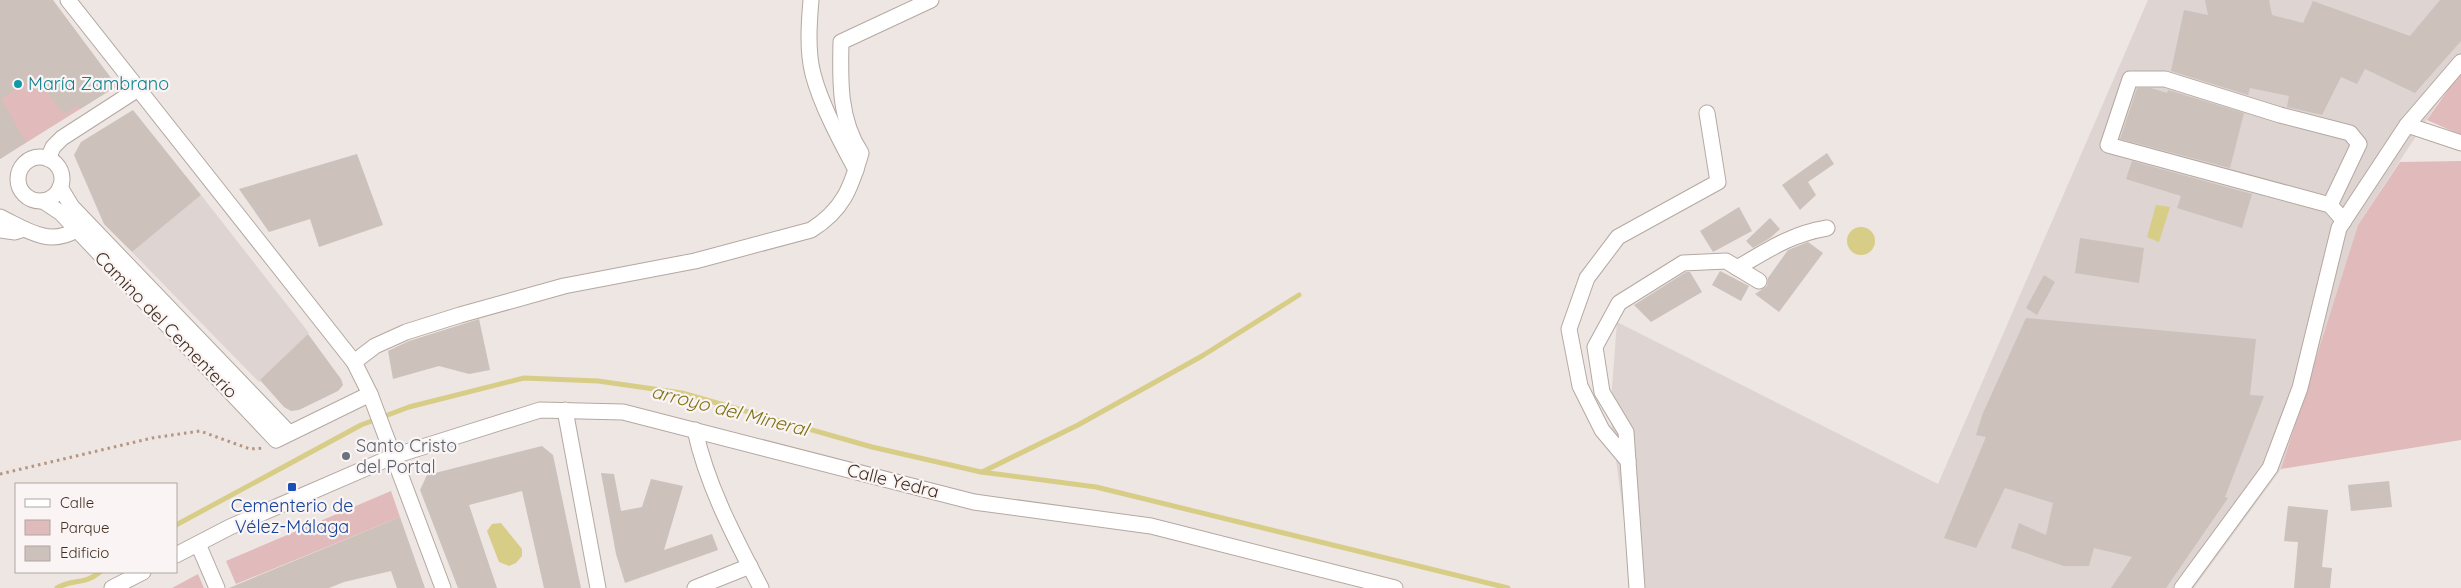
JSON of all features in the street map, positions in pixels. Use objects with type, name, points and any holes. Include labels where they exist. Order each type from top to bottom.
[{"type":"street","points":[[68,0],[354,362],[370,394],[443,588]]},
{"type":"street","points":[[811,0],[809,22],[813,74],[838,136],[856,170]]},
{"type":"street","points":[[354,362],[375,346],[406,332],[460,315],[564,286],[694,260],[811,230],[826,220],[851,190],[861,153],[852,139],[840,90],[841,42],[931,0]]},
{"type":"street","points":[[2182,588],[2270,468],[2300,388],[2339,228],[2407,125],[2461,62]]},
{"type":"street","points":[[2330,205],[2359,144],[2350,133],[2280,115],[2165,78],[2130,79],[2108,145],[2330,205],[2344,221]]},
{"type":"street","points":[[48,159],[54,147],[62,138],[138,89]]},
{"type":"street","points":[[1628,461],[1602,430],[1580,386],[1569,329],[1587,278],[1618,238],[1718,182],[1707,113]]},
{"type":"street","points":[[2407,125],[2461,143]]},
{"type":"street","points":[[38,158],[48,159],[59,168],[62,181],[60,187],[54,196],[43,201],[29,198],[23,193],[18,180],[19,173],[28,161],[38,158]]},
{"type":"street","name":"Camino del Cementerio","points":[[60,187],[72,207],[282,437]]},
{"type":"street","name":"Camino del Cementerio","points":[[43,201],[53,205],[282,437]]},
{"type":"street","points":[[0,216],[42,237],[59,237],[76,230]]},
{"type":"street","points":[[1737,268],[1789,237],[1805,231],[1827,228]]},
{"type":"street","points":[[0,230],[15,232],[24,229]]},
{"type":"street","points":[[1637,588],[1626,432],[1602,392],[1595,347],[1619,302],[1683,263],[1726,261],[1759,281]]},
{"type":"street","points":[[282,437],[370,394]]},
{"type":"street","name":"Calle Yedra","points":[[178,554],[230,527],[394,456],[540,410],[565,410],[624,412],[974,502],[1151,526],[1395,588]]},
{"type":"street","points":[[565,410],[598,588]]},
{"type":"street","points":[[694,430],[701,457],[761,588]]},
{"type":"street","points":[[198,544],[217,588]]},
{"type":"street","points":[[695,588],[750,566]]},
{"type":"street","points":[[112,588],[141,573]]},
{"type":"path","points":[[0,474],[152,438],[200,431],[250,449],[263,449],[282,437]]},
{"type":"shaded area","points":[[2148,0],[2461,0],[2461,71],[2454,78],[2358,225],[2281,469],[2194,588],[1633,588],[1610,414],[1617,322],[1938,484]]},
{"type":"shaded area","points":[[201,195],[309,333],[259,382],[132,252]]},
{"type":"shaded area","points":[[2156,205],[2170,207],[2159,242],[2147,237]]},
{"type":"shaded area","points":[[1861,227],[1871,231],[1875,241],[1871,251],[1861,255],[1851,251],[1847,241],[1851,231]]},
{"type":"shaded area","points":[[501,523],[522,549],[522,556],[516,563],[509,566],[499,562],[487,531],[492,524]]},
{"type":"green space","points":[[0,0],[117,86],[0,159]]},
{"type":"green space","points":[[2461,71],[2461,135],[2427,120]]},
{"type":"green space","points":[[2461,161],[2461,440],[2281,469],[2358,225],[2400,162]]},
{"type":"green space","points":[[391,491],[400,517],[236,584],[226,561]]},
{"type":"green space","points":[[198,574],[204,588],[172,588]]},
{"type":"building","points":[[0,0],[53,0],[117,86],[80,109],[78,105],[64,114],[35,77],[1,99],[26,142],[0,159]]},
{"type":"building","points":[[2205,0],[2269,0],[2272,15],[2303,23],[2313,1],[2410,36],[2440,0],[2461,0],[2461,41],[2415,93],[2365,69],[2357,84],[2341,77],[2322,115],[2287,107],[2289,96],[2250,88],[2248,95],[2171,71],[2184,10],[2208,15]]},
{"type":"building","points":[[2137,88],[2151,88],[2167,93],[2168,90],[2244,113],[2230,168],[2120,139]]},
{"type":"building","points":[[133,110],[201,195],[132,252],[104,224],[74,155],[81,142]]},
{"type":"building","points":[[1827,153],[1834,164],[1808,182],[1816,195],[1800,210],[1782,185]]},
{"type":"building","points":[[357,154],[383,225],[319,247],[310,219],[269,232],[239,189]]},
{"type":"building","points":[[2132,161],[2252,194],[2242,228],[2177,208],[2181,196],[2126,179]]},
{"type":"building","points":[[1739,207],[1752,231],[1713,252],[1700,231]]},
{"type":"building","points":[[1770,218],[1780,229],[1770,238],[1753,248],[1746,241]]},
{"type":"building","points":[[2080,238],[2144,248],[2139,283],[2075,273]]},
{"type":"building","points":[[1808,242],[1823,253],[1779,312],[1755,294],[1767,286],[1768,278],[1788,250]]},
{"type":"building","points":[[1720,271],[1749,286],[1741,301],[1712,285]]},
{"type":"building","points":[[1686,272],[1690,272],[1702,292],[1651,322],[1634,305]]},
{"type":"building","points":[[2044,275],[2055,282],[2037,315],[2026,308]]},
{"type":"building","points":[[2026,318],[2256,339],[2250,395],[2264,396],[2225,497],[2228,498],[2166,588],[2111,588],[2132,557],[2094,548],[2089,566],[2064,566],[2011,548],[2019,523],[2046,535],[2053,503],[2005,488],[1976,548],[1944,538],[1986,437],[1976,435],[1983,413]]},
{"type":"building","points":[[479,319],[490,370],[469,374],[439,366],[393,379],[388,351],[409,341]]},
{"type":"building","points":[[308,334],[341,379],[343,385],[338,391],[299,410],[291,411],[284,407],[260,380]]},
{"type":"building","points":[[542,446],[553,455],[581,588],[544,588],[522,491],[469,505],[497,588],[458,588],[420,490],[427,475]]},
{"type":"building","points":[[601,473],[614,474],[621,511],[642,507],[651,479],[683,486],[664,550],[712,534],[718,550],[625,583],[616,554]]},
{"type":"building","points":[[2389,481],[2392,507],[2351,511],[2348,485]]},
{"type":"building","points":[[2288,506],[2328,510],[2322,567],[2332,568],[2330,588],[2294,588],[2298,542],[2284,541]]},
{"type":"building","points":[[400,517],[425,588],[397,588],[391,571],[344,582],[329,588],[229,588]]},
{"type":"waterway","points":[[982,472],[1078,425],[1202,356],[1299,295]]},
{"type":"waterway","name":"arroyo del Mineral","points":[[178,524],[361,425],[409,407],[524,378],[598,381],[682,393],[872,447],[981,472],[1096,487],[1508,588]]},
{"type":"waterway","name":"arroyo del Mineral","points":[[57,588],[68,583],[89,579],[98,573]]},
{"type":"place","name":"María Zambrano","points":[[18,84]]},
{"type":"place","name":"Santo Cristo del Portal","points":[[346,456]]},
{"type":"place","name":"Cementerio de Vélez-Málaga","points":[[292,487]]}]
